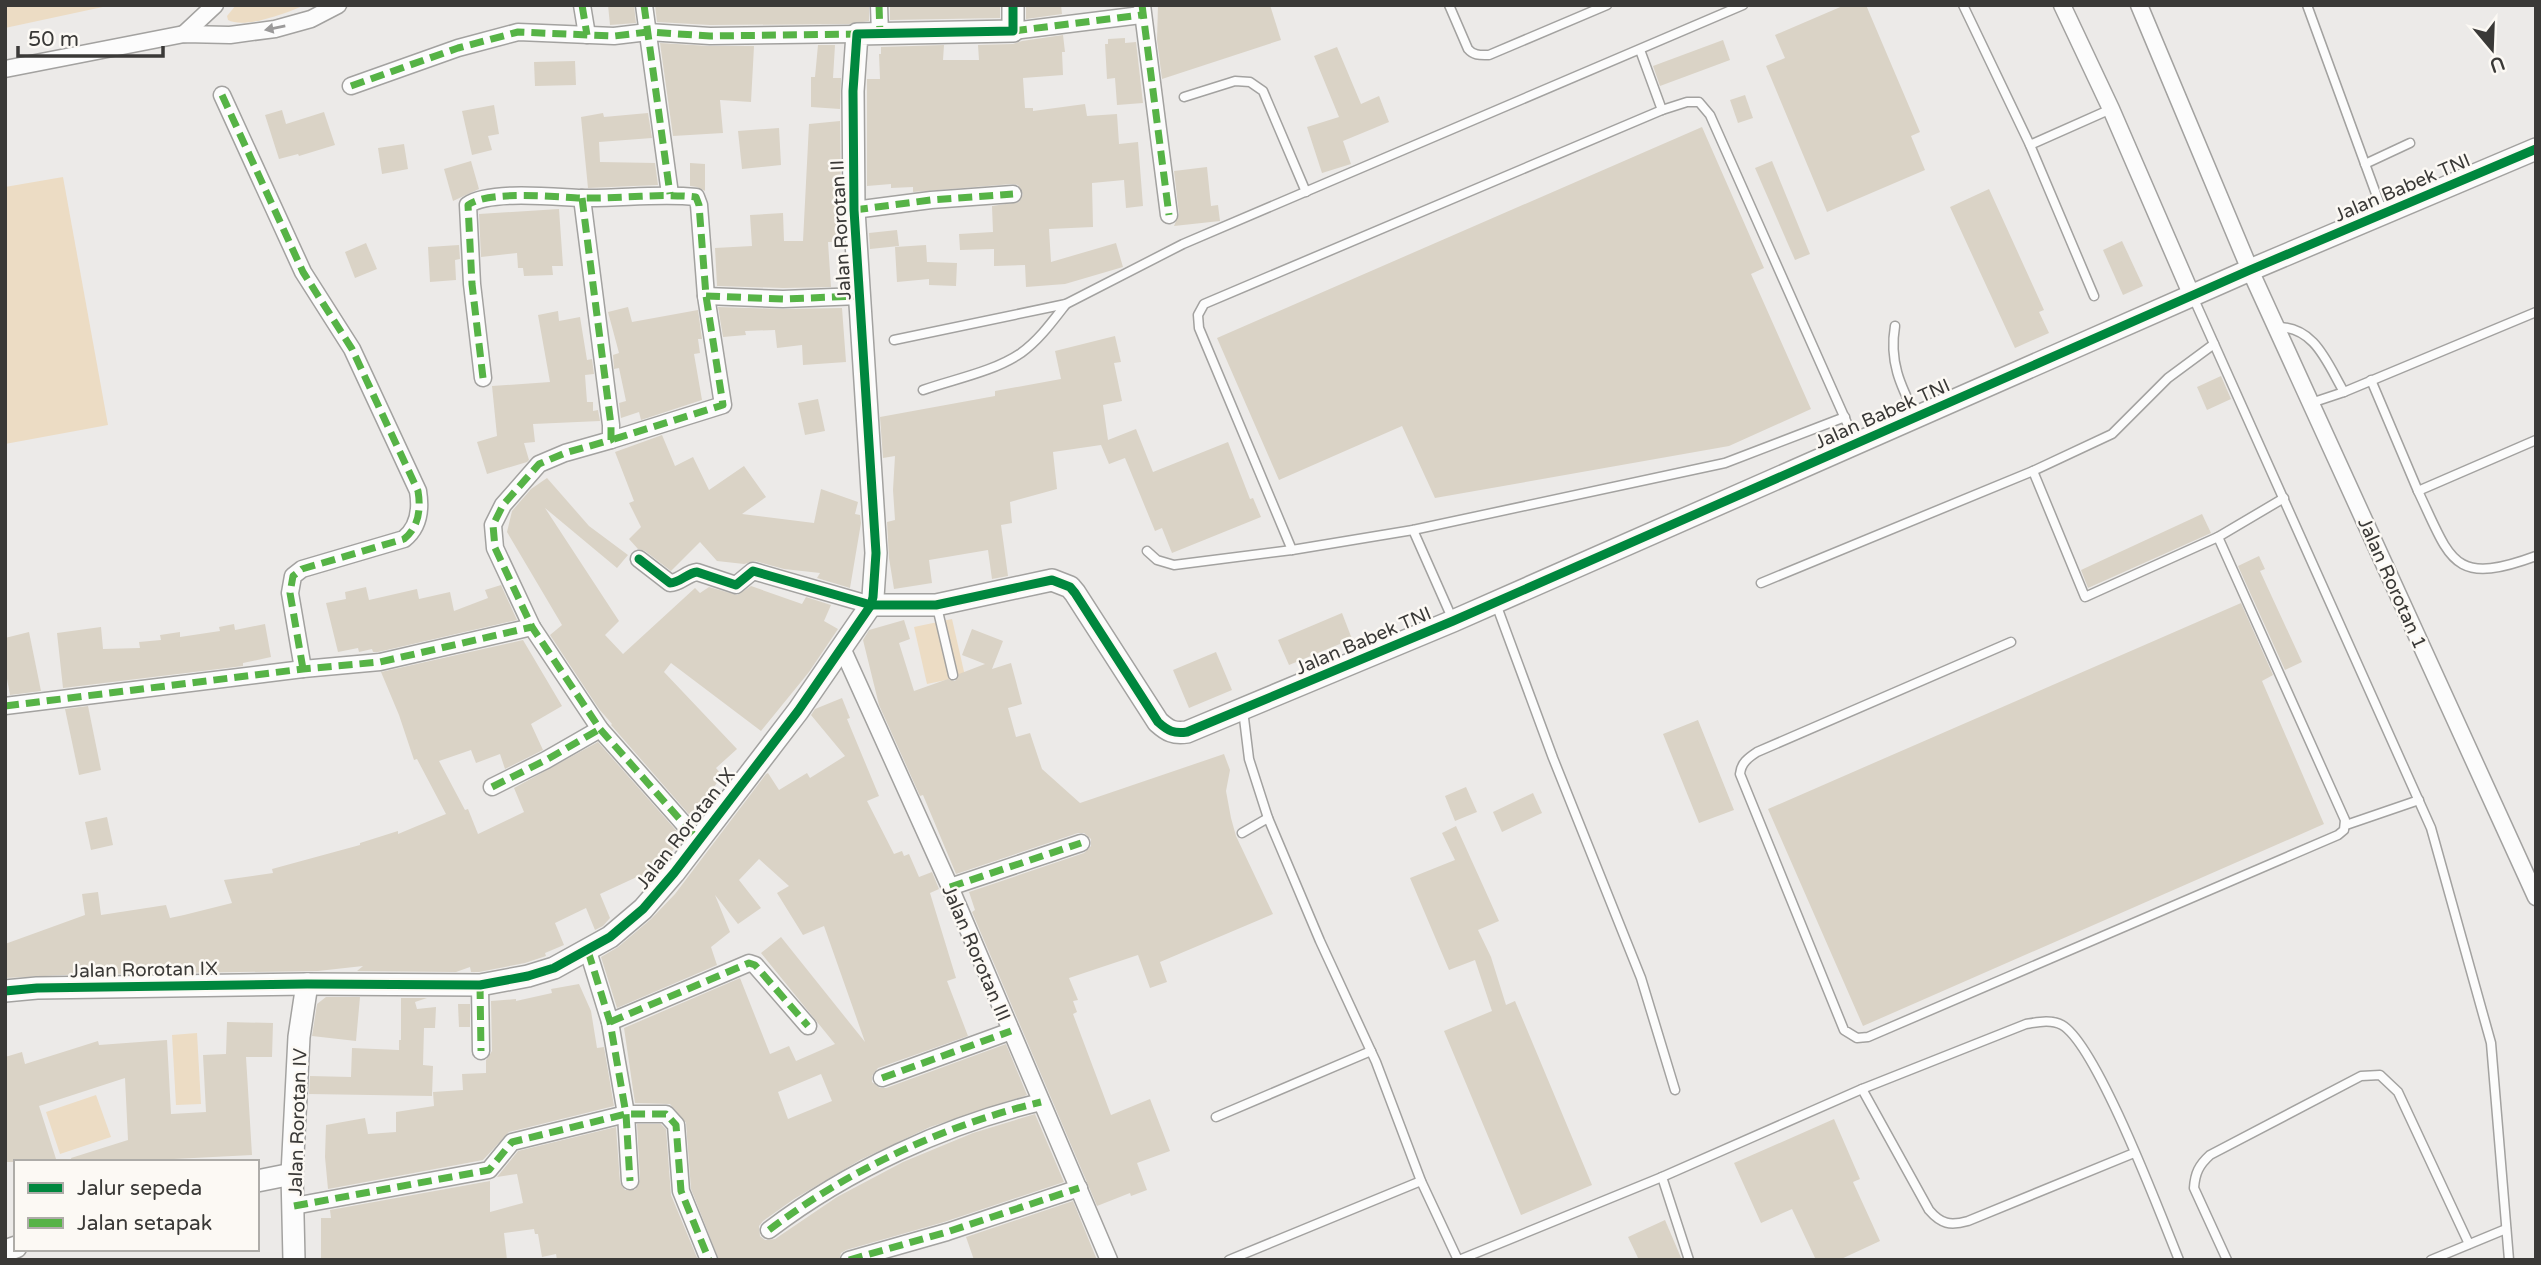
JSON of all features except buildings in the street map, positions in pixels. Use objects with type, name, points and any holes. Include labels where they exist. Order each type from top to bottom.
[{"type":"street","points":[[184,34],[215,5]]},
{"type":"street","points":[[5,69],[184,34],[230,35],[275,29],[311,19],[338,5]]},
{"type":"street","points":[[582,5],[587,35]]},
{"type":"street","points":[[644,5],[670,194]]},
{"type":"street","points":[[879,5],[880,34]]},
{"type":"street","points":[[1013,5],[1013,31]]},
{"type":"street","points":[[2063,5],[2198,294]]},
{"type":"street","name":"Jalan Rorotan 1","points":[[2139,5],[2246,272],[2276,327],[2536,897]]},
{"type":"street","points":[[351,86],[458,48],[518,32],[614,36],[648,32],[710,36],[1013,31],[1142,10],[1169,215]]},
{"type":"street","name":"Jalan Rorotan II","points":[[857,34],[853,91],[854,210],[876,553],[871,605]]},
{"type":"street","points":[[222,95],[303,272],[352,349],[418,491],[421,505],[411,533],[404,539],[302,569],[293,576],[290,593],[303,669]]},
{"type":"street","name":"Jalan Babek TNI","points":[[1243,710],[1495,603],[2246,272],[2536,149]]},
{"type":"street","points":[[483,378],[472,284],[466,211],[468,205],[479,200],[544,194],[582,198],[670,194],[696,197],[706,296],[723,405],[565,453],[539,464],[503,505],[493,525],[495,548],[532,627],[600,729],[699,841]]},
{"type":"street","points":[[854,210],[931,200],[1013,194]]},
{"type":"street","points":[[582,198],[611,440]]},
{"type":"street","points":[[706,296],[783,299],[860,296]]},
{"type":"street","points":[[639,559],[670,583],[676,583],[690,573],[703,572],[736,585],[753,571],[871,605],[936,605],[1052,580],[1060,581],[1075,593],[1158,722],[1167,730],[1187,732],[1243,710]]},
{"type":"street","name":"Jalan Rorotan IX","points":[[5,991],[37,988],[307,984],[480,985],[554,968],[610,937],[643,909],[699,841],[871,605]]},
{"type":"street","points":[[5,706],[303,669],[380,663],[532,627]]},
{"type":"street","name":"Jalan Rorotan III","points":[[842,648],[950,887],[1109,1260]]},
{"type":"street","points":[[492,787],[600,729]]},
{"type":"street","points":[[950,887],[1081,844]]},
{"type":"street","points":[[588,951],[610,1022],[626,1114],[630,1181]]},
{"type":"street","points":[[610,1022],[749,963],[755,965],[808,1026]]},
{"type":"street","name":"Jalan Rorotan IV","points":[[294,1260],[292,1174],[299,1037],[307,984]]},
{"type":"street","points":[[480,985],[481,1051]]},
{"type":"street","points":[[882,1078],[1011,1031]]},
{"type":"street","points":[[769,1230],[798,1208],[922,1142],[1010,1110],[1041,1102]]},
{"type":"street","points":[[294,1206],[489,1170],[512,1142],[626,1114],[666,1114],[674,1121],[681,1191],[709,1260]]},
{"type":"street","points":[[259,1181],[292,1174]]},
{"type":"street","points":[[849,1260],[947,1232],[1079,1188]]},
{"type":"lane","points":[[1449,5],[1468,49],[1472,53],[1489,55],[1607,5]]},
{"type":"lane","points":[[894,340],[1066,304],[1183,244],[1743,5]]},
{"type":"lane","points":[[1962,5],[2030,145],[2094,296]]},
{"type":"lane","points":[[2307,5],[2384,214]]},
{"type":"lane","points":[[1640,50],[1662,110]]},
{"type":"lane","points":[[1184,97],[1235,81],[1250,82],[1263,91],[1306,192]]},
{"type":"lane","points":[[1292,550],[1199,328],[1198,315],[1204,304],[1662,110],[1687,102],[1699,102],[1710,115],[1856,444]]},
{"type":"lane","points":[[2030,145],[2111,109]]},
{"type":"lane","points":[[2365,164],[2410,143]]},
{"type":"lane","points":[[2198,294],[2214,344],[2431,828],[2491,1043],[2509,1260]]},
{"type":"lane","points":[[923,390],[1001,363],[1021,353],[1043,334],[1066,304]]},
{"type":"lane","points":[[2311,403],[2344,392],[2536,312]]},
{"type":"lane","points":[[1895,326],[1892,347],[1896,371],[1917,417]]},
{"type":"lane","points":[[2276,327],[2291,327],[2306,334],[2318,347],[2344,392]]},
{"type":"lane","points":[[1762,583],[2033,471],[2112,434],[2168,378],[2214,344]]},
{"type":"lane","points":[[2371,380],[2418,491],[2444,546],[2456,562],[2478,570],[2505,567],[2536,556]]},
{"type":"lane","points":[[1147,551],[1157,560],[1174,565],[1292,550],[1413,530],[1724,463],[1845,416]]},
{"type":"lane","points":[[2418,491],[2536,440]]},
{"type":"lane","points":[[2033,471],[2085,597],[2218,537],[2284,498]]},
{"type":"lane","points":[[1413,530],[1453,621]]},
{"type":"lane","points":[[2218,537],[2346,825]]},
{"type":"lane","points":[[1495,603],[1553,758],[1641,978],[1675,1090]]},
{"type":"lane","points":[[936,605],[953,675]]},
{"type":"lane","points":[[2011,642],[1757,752],[1741,767],[1740,774],[1844,1030],[1850,1036],[1862,1038],[1881,1031],[2338,835],[2346,825],[2419,800]]},
{"type":"lane","points":[[1243,710],[1249,759],[1268,818],[1320,941],[1371,1051],[1421,1181],[1458,1260],[1662,1177],[1863,1090],[2026,1024],[2043,1021],[2061,1024],[2085,1049],[2134,1153],[2179,1260]]},
{"type":"lane","points":[[1242,833],[1268,818]]},
{"type":"lane","points":[[1216,1117],[1371,1051]]},
{"type":"lane","points":[[2227,1260],[2194,1188],[2194,1176],[2200,1164],[2210,1155],[2361,1076],[2370,1074],[2380,1075],[2398,1092],[2469,1244]]},
{"type":"lane","points":[[1863,1090],[1929,1210],[1938,1221],[1948,1224],[1968,1221],[2134,1153]]},
{"type":"lane","points":[[1662,1177],[1684,1237],[1689,1260]]},
{"type":"lane","points":[[1229,1260],[1421,1181]]},
{"type":"lane","points":[[2431,1260],[2506,1229]]},
{"type":"shaded area","points":[[5,5],[112,5],[5,28]]},
{"type":"shaded area","points":[[236,5],[305,5],[266,19],[245,23],[228,20],[227,16]]},
{"type":"shaded area","points":[[63,177],[108,425],[5,444],[5,187]]},
{"type":"shaded area","points":[[952,619],[965,676],[927,684],[914,627]]},
{"type":"shaded area","points":[[197,1033],[201,1104],[176,1105],[172,1035]]},
{"type":"shaded area","points":[[96,1095],[111,1137],[60,1154],[46,1112]]},
{"type":"marked path","points":[[582,5],[587,35]]},
{"type":"marked path","points":[[644,5],[670,194]]},
{"type":"marked path","points":[[879,5],[880,34]]},
{"type":"marked path","points":[[1142,5],[1169,215]]},
{"type":"marked path","points":[[1013,31],[1141,15]]},
{"type":"marked path","points":[[351,86],[458,48],[518,32],[614,36],[648,32],[710,36],[857,34]]},
{"type":"marked path","points":[[222,95],[303,272],[352,349],[418,491],[418,517],[413,529],[404,539],[302,569],[293,576],[290,593],[303,669]]},
{"type":"marked path","points":[[854,210],[931,200],[1013,194]]},
{"type":"marked path","points":[[483,378],[472,284],[468,205],[478,200],[506,196],[696,197],[699,205],[706,296],[723,405],[611,440]]},
{"type":"marked path","points":[[582,198],[611,440],[565,453],[539,464],[503,505],[493,525],[495,548],[532,627],[600,729],[699,841]]},
{"type":"marked path","points":[[706,296],[783,299],[860,296]]},
{"type":"marked path","points":[[5,706],[380,662],[532,627]]},
{"type":"marked path","points":[[492,787],[600,729]]},
{"type":"marked path","points":[[950,887],[1081,843]]},
{"type":"marked path","points":[[588,951],[610,1022],[626,1114],[630,1181]]},
{"type":"marked path","points":[[610,1022],[749,963],[755,965],[808,1026]]},
{"type":"marked path","points":[[480,985],[481,1051]]},
{"type":"marked path","points":[[882,1078],[1011,1031]]},
{"type":"marked path","points":[[769,1230],[831,1188],[899,1152],[969,1123],[1041,1102]]},
{"type":"marked path","points":[[294,1206],[489,1170],[512,1142],[626,1114],[666,1114],[676,1125],[681,1191],[709,1260]]},
{"type":"marked path","points":[[849,1260],[947,1232],[1079,1188]]},
{"type":"cycle path","points":[[5,991],[37,988],[307,984],[480,985],[554,968],[610,937],[643,909],[674,873],[798,711],[871,605],[873,597],[876,553],[854,210],[853,91],[857,34],[1013,31],[1013,5]]},
{"type":"cycle path","points":[[639,559],[670,583],[697,572],[736,585],[753,571],[871,605],[936,605],[1052,580],[1070,587],[1075,593],[1158,722],[1171,731],[1187,732],[1453,621],[2250,270],[2536,149]]}]
